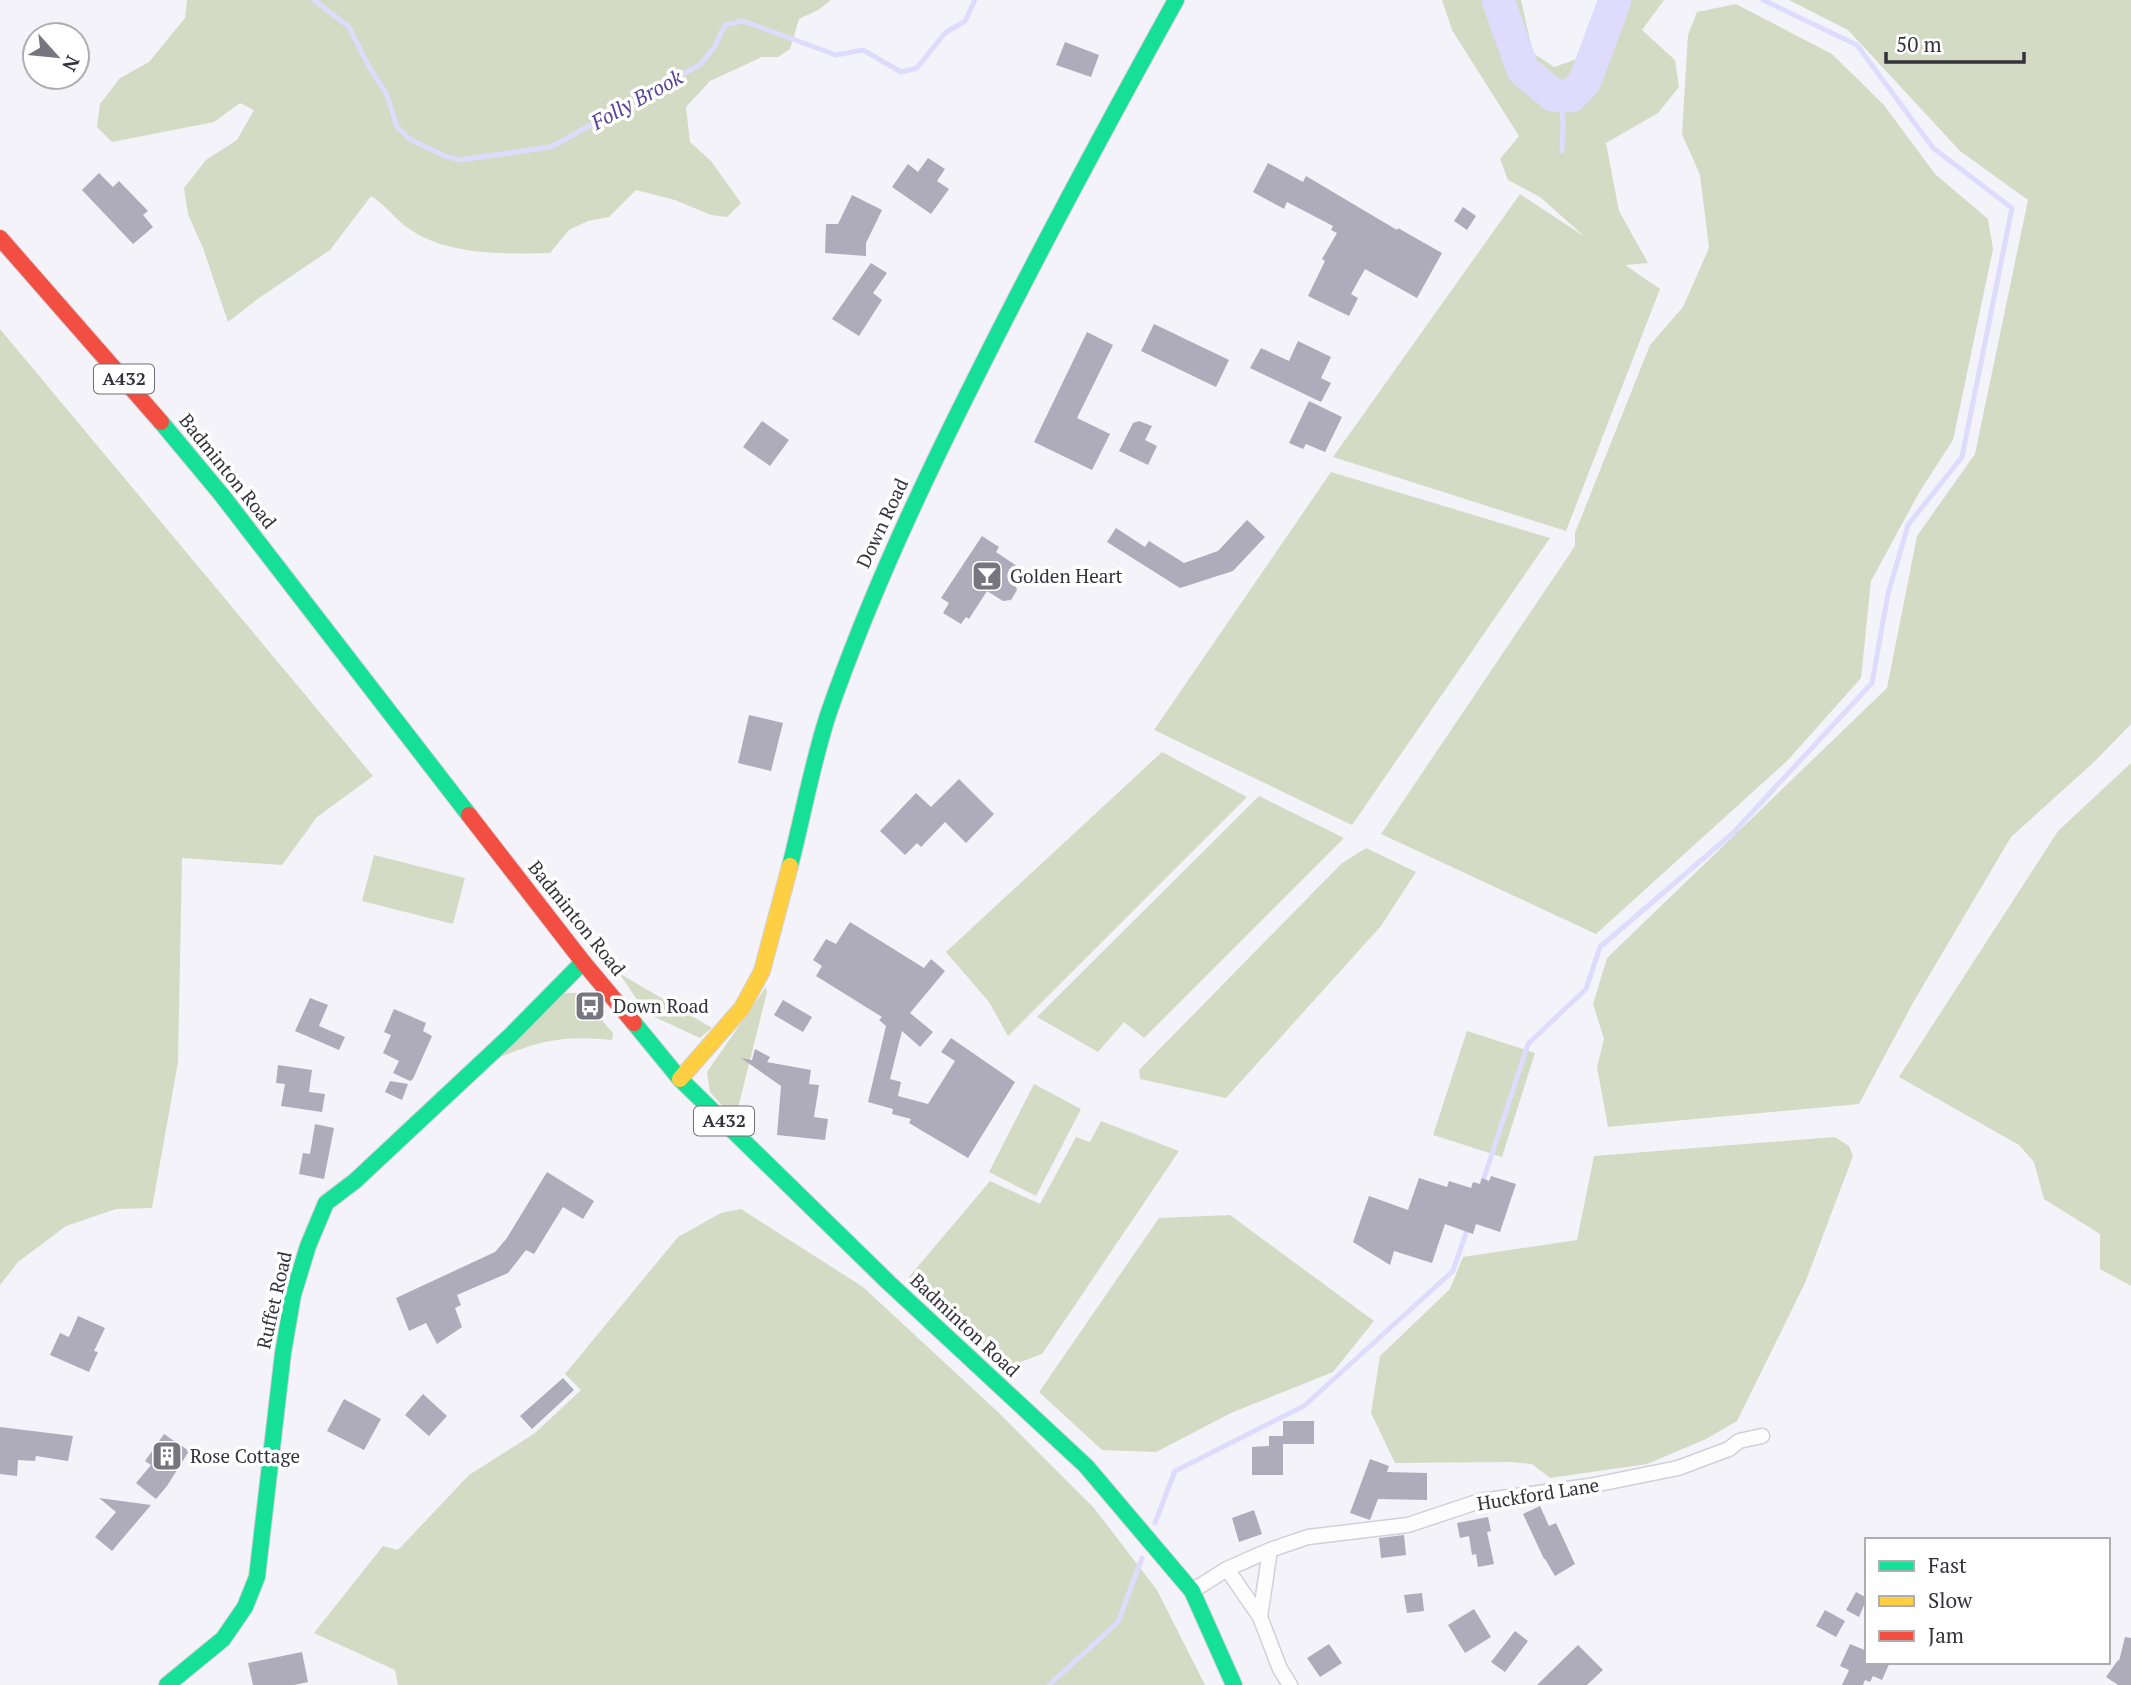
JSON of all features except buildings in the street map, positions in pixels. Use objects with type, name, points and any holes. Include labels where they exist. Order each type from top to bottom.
[{"type":"street","name":"Down Road","points":[[680,1079],[742,1008],[762,971],[774,934],[828,715],[874,590],[999,331],[1089,157],[1176,0]]},
{"type":"street","name":"Badminton Road","points":[[0,238],[114,366],[221,494],[583,962],[680,1079],[889,1283],[1086,1466],[1192,1591],[1234,1685]]},
{"type":"street","name":"Ruffet Road","points":[[167,1685],[223,1639],[245,1607],[257,1577],[283,1353],[293,1295],[308,1246],[326,1203],[355,1181],[511,1035],[583,962]]},
{"type":"street","name":"Huckford Lane","points":[[1192,1591],[1227,1569],[1269,1550],[1308,1537],[1408,1525],[1480,1501],[1589,1486],[1678,1468],[1729,1449],[1740,1441],[1762,1436]]},
{"type":"street","points":[[1260,1617],[1269,1550]]},
{"type":"street","points":[[1227,1569],[1260,1617],[1280,1669],[1290,1685]]},
{"type":"green space","points":[[187,0],[831,0],[799,19],[790,49],[778,57],[762,57],[710,81],[686,107],[690,142],[711,161],[741,203],[727,217],[711,215],[675,200],[636,190],[609,217],[588,221],[569,230],[550,253],[496,253],[458,248],[423,237],[403,224],[371,196],[330,250],[228,322],[203,248],[188,214],[184,188],[206,160],[237,140],[254,110],[240,103],[214,122],[112,142],[97,127],[100,104],[120,78],[149,62],[185,18]]},
{"type":"green space","points":[[1442,0],[1521,0],[1533,53],[1554,67],[1577,59],[1601,5],[1624,7],[1626,0],[1664,0],[1642,30],[1675,60],[1679,87],[1658,113],[1606,143],[1619,211],[1648,263],[1625,265],[1660,289],[1566,531],[1333,457],[1520,194],[1585,237],[1540,197],[1508,180],[1500,159],[1519,136],[1452,30]]},
{"type":"green space","points":[[1789,0],[2131,0],[2131,724],[2094,762],[2011,837],[1914,1001],[1859,1104],[1608,1127],[1597,1067],[1604,1039],[1593,1004],[1607,958],[1887,688],[1917,536],[1975,454],[2028,200],[1960,151],[1848,30]]},
{"type":"green space","points":[[1736,4],[1832,54],[1884,105],[1935,174],[1988,219],[1993,249],[1953,440],[1920,491],[1871,581],[1861,678],[1788,760],[1596,934],[1381,834],[1575,546],[1575,533],[1650,345],[1683,307],[1709,248],[1700,175],[1682,134],[1688,35],[1697,12]]},
{"type":"green space","points":[[0,329],[373,776],[317,817],[282,865],[182,858],[178,1062],[152,1208],[116,1209],[66,1226],[18,1262],[0,1285]]},
{"type":"green space","points":[[1331,472],[1550,538],[1352,825],[1154,730]]},
{"type":"green space","points":[[1162,752],[1247,797],[1008,1036],[989,1002],[946,952]]},
{"type":"green space","points":[[2131,763],[2131,1286],[2100,1269],[2100,1234],[2044,1199],[2034,1162],[2019,1145],[1899,1077],[2058,831]]},
{"type":"green space","points":[[1259,796],[1344,838],[1144,1038],[1124,1022],[1098,1052],[1037,1017]]},
{"type":"green space","points":[[1366,848],[1416,872],[1381,926],[1226,1098],[1140,1079],[1139,1070],[1341,864]]},
{"type":"green space","points":[[374,855],[465,878],[453,924],[362,901]]},
{"type":"green space","points":[[619,973],[712,1028],[700,1038],[646,1013]]},
{"type":"green space","points":[[766,987],[767,992],[735,1120],[710,1092],[707,1072]]},
{"type":"green space","points":[[560,993],[578,993],[613,1033],[612,1040],[578,1038],[550,1041],[491,1061]]},
{"type":"green space","points":[[1467,1031],[1535,1053],[1502,1157],[1433,1135]]},
{"type":"green space","points":[[1034,1084],[1081,1109],[1036,1196],[989,1172]]},
{"type":"green space","points":[[1101,1121],[1179,1151],[1042,1354],[1007,1367],[909,1277],[990,1181],[1040,1204],[1076,1137],[1090,1142]]},
{"type":"green space","points":[[1835,1137],[1849,1146],[1853,1156],[1805,1283],[1737,1421],[1706,1439],[1647,1464],[1550,1478],[1532,1464],[1395,1463],[1371,1413],[1380,1356],[1450,1289],[1463,1257],[1577,1240],[1594,1156]]},
{"type":"green space","points":[[741,1209],[863,1287],[999,1413],[1094,1508],[1157,1590],[1205,1685],[398,1685],[395,1670],[314,1633],[383,1546],[398,1550],[469,1475],[535,1433],[581,1390],[565,1374],[678,1237],[721,1213]]},
{"type":"green space","points":[[1230,1215],[1374,1321],[1333,1372],[1231,1413],[1156,1452],[1102,1450],[1039,1392],[1159,1218]]},
{"type":"waterway","name":"Folly Brook","points":[[314,0],[349,27],[387,95],[397,127],[411,140],[460,160],[551,147],[701,64],[715,46],[725,25],[743,21],[836,55],[863,50],[901,72],[917,68],[945,33],[965,21],[975,0]]},
{"type":"waterway","points":[[1498,0],[1523,70],[1553,95],[1571,96],[1585,81],[1615,0]]},
{"type":"waterway","points":[[1482,1184],[1528,1044],[1586,989],[1600,947],[1733,833],[1872,683],[1888,594],[1908,525],[1962,457],[2012,208],[1933,148],[1857,45],[1763,0]]},
{"type":"waterway","points":[[1560,95],[1562,151]]},
{"type":"waterway","points":[[1155,1523],[1175,1471],[1304,1406],[1453,1271],[1468,1227]]},
{"type":"waterway","points":[[1049,1685],[1118,1622],[1142,1558]]},
{"type":"traffic: fast","points":[[790,866],[823,730],[845,668],[898,540],[1026,279],[1176,0]]},
{"type":"traffic: fast","points":[[161,422],[221,494],[469,815]]},
{"type":"traffic: fast","points":[[167,1685],[223,1639],[245,1607],[257,1577],[283,1353],[293,1295],[308,1246],[326,1203],[355,1181],[511,1035],[583,962]]},
{"type":"traffic: fast","points":[[634,1023],[680,1079],[889,1283],[1086,1466],[1192,1591],[1234,1685]]},
{"type":"traffic: slow","points":[[680,1079],[742,1008],[762,971],[790,866]]},
{"type":"traffic: jam","points":[[0,238],[161,422]]},
{"type":"traffic: jam","points":[[469,815],[634,1023]]},
{"type":"place","name":"Golden Heart","points":[[987,576]]},
{"type":"place","name":"Down Road","points":[[590,1006]]},
{"type":"place","name":"Rose Cottage","points":[[167,1456]]}]
